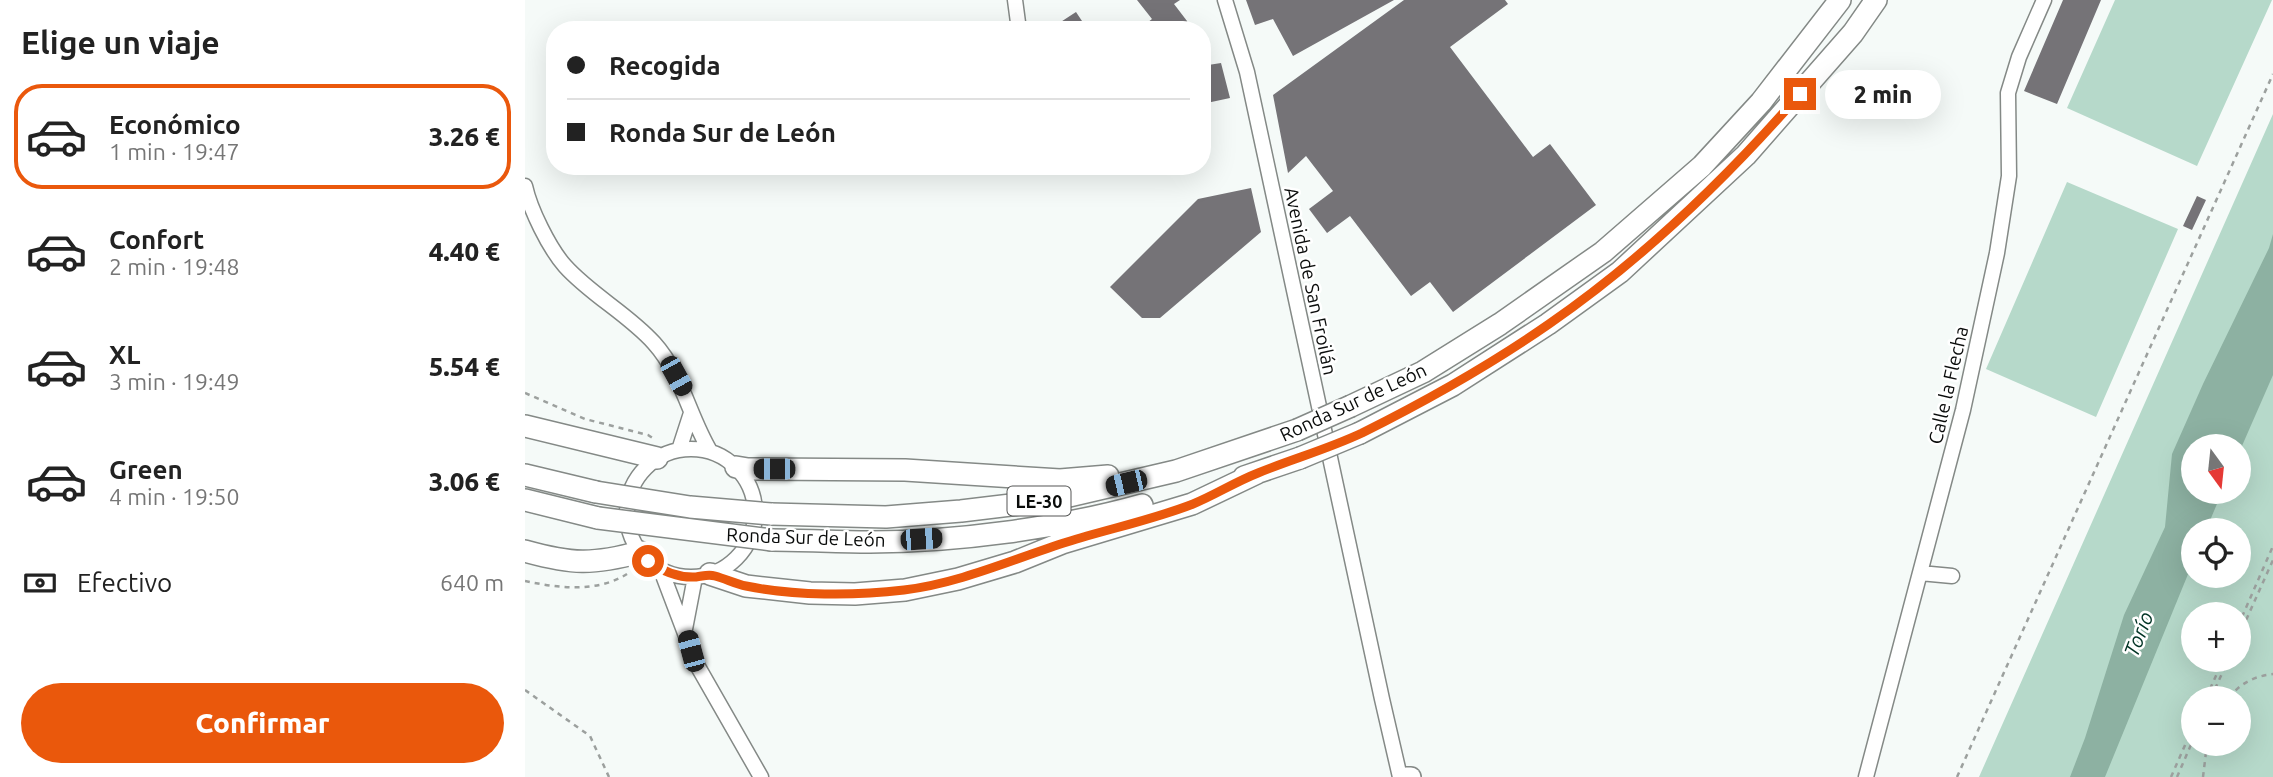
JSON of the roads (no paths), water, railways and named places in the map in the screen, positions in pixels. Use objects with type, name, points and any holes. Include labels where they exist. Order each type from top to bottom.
[{"type":"highway","name":"Ronda Sur de León","points":[[525,475],[596,492],[690,507],[771,514],[886,517],[1052,500],[1176,471],[1297,430],[1423,372],[1500,324],[1603,252],[1702,166],[1761,102],[1840,0]]},
{"type":"highway","name":"Ronda Sur de León","points":[[525,500],[598,517],[772,540],[872,542],[969,536],[1043,527],[1120,511],[1258,473],[1300,458],[1360,433],[1453,384],[1548,324],[1620,272],[1746,155],[1853,33],[1876,0]]},
{"type":"highway","points":[[525,426],[669,453]]},
{"type":"highway","points":[[736,467],[905,470],[1061,480],[1176,471]]},
{"type":"highway","points":[[703,575],[746,586],[810,593],[855,594],[905,590],[958,579],[1192,505],[1258,473]]},
{"type":"highway","points":[[525,551],[566,562],[644,557]]},
{"type":"street","points":[[1015,0],[1018,21]]},
{"type":"street","name":"Avenida de San Froilán","points":[[1225,0],[1247,72],[1401,777]]},
{"type":"street","name":"Calle la Flecha","points":[[1866,777],[1963,410],[1997,253],[2008,176],[2008,93],[2019,57],[2044,0]]},
{"type":"street","points":[[525,186],[530,209],[564,265],[654,342],[683,388],[700,435],[710,451]]},
{"type":"street","points":[[669,453],[691,413]]},
{"type":"street","points":[[695,449],[710,451],[736,467],[746,479],[753,495],[754,527],[748,543],[738,557],[725,567],[703,575],[677,576],[661,570],[644,557],[630,532],[626,509],[629,494],[635,480],[645,468],[669,453],[695,449]]},
{"type":"street","points":[[661,570],[697,665],[761,777]]},
{"type":"street","points":[[1920,573],[1952,576]]},
{"type":"street","points":[[685,630],[703,575]]},
{"type":"water","name":"Torío","points":[[2273,234],[2273,375],[2247,434],[2181,434],[2181,504],[2217,504],[2211,518],[2181,518],[2182,588],[2105,777],[2070,777],[2124,615],[2165,527],[2172,454],[2203,384],[2269,248]]}]
